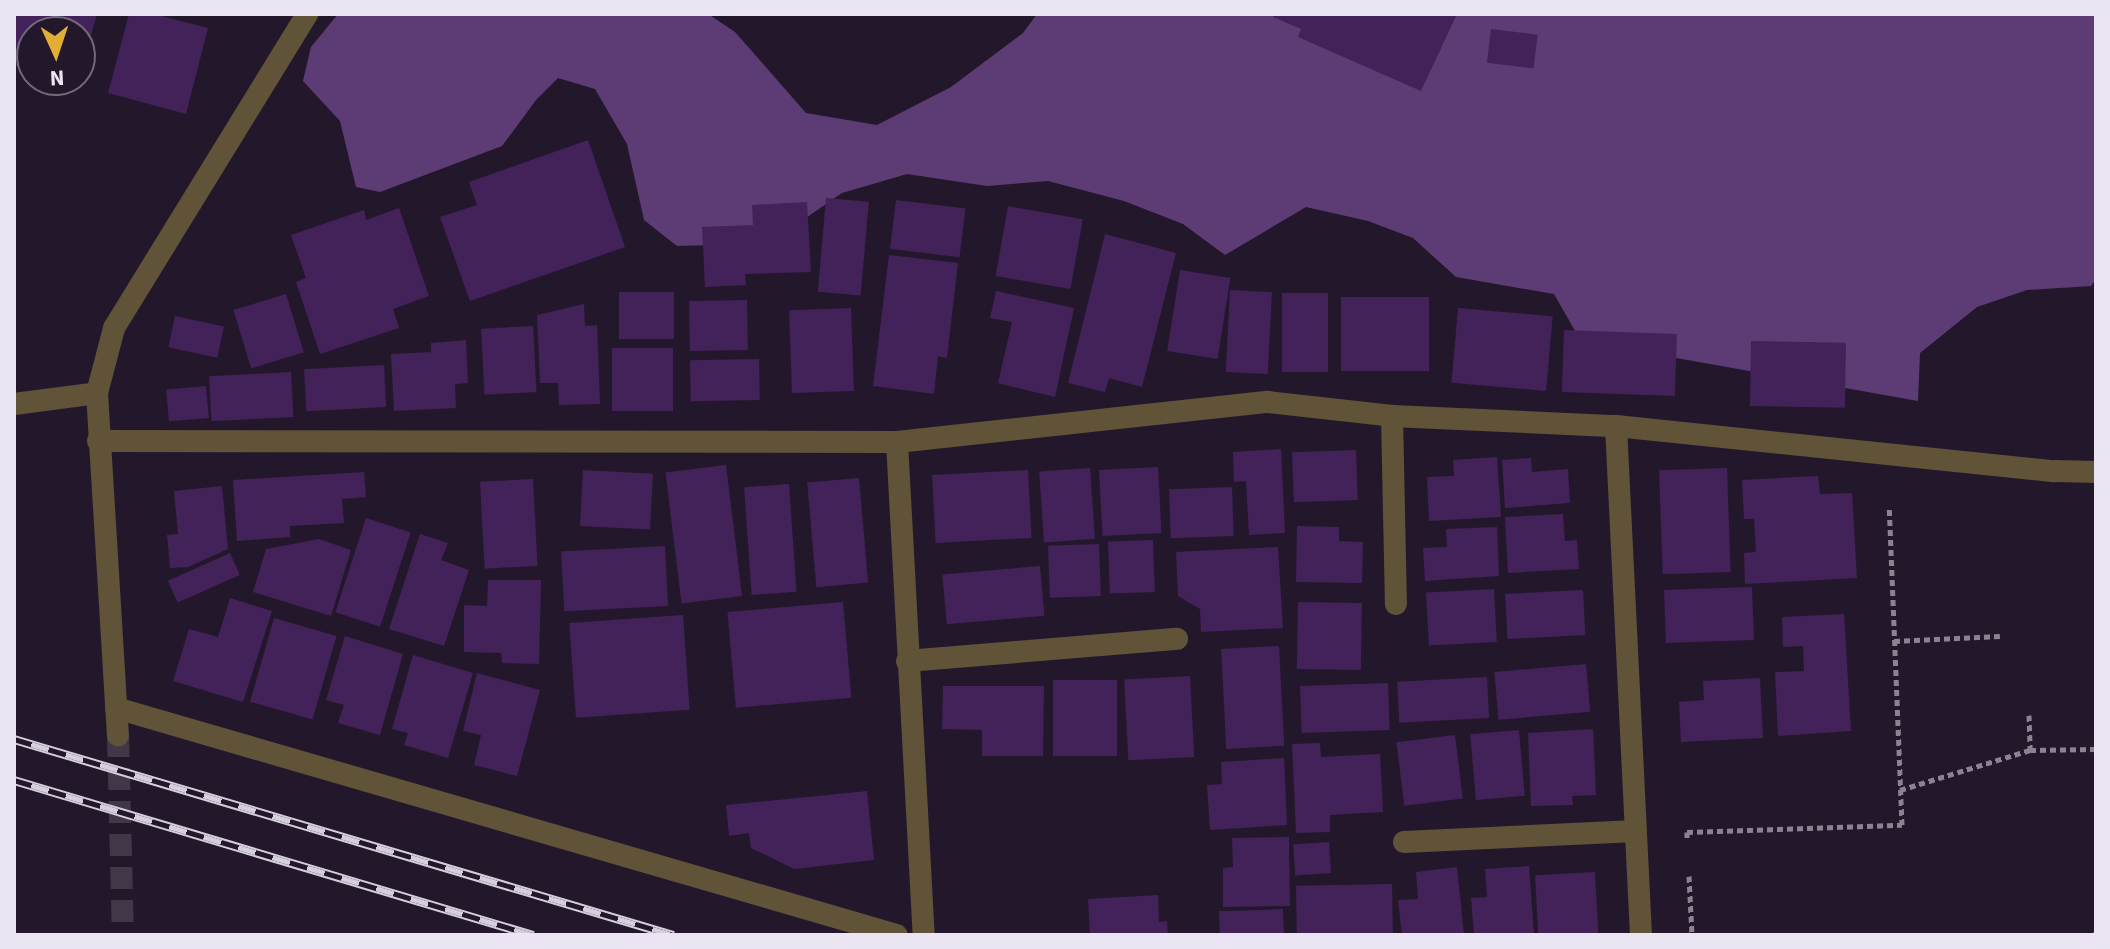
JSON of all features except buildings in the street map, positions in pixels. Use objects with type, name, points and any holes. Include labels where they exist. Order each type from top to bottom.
[{"type":"street","points":[[118,735],[97,393],[114,328],[307,14]]},
{"type":"street","points":[[14,404],[97,393]]},
{"type":"street","points":[[98,441],[897,442],[1268,402],[1392,416],[1616,426],[2055,471],[2096,472]]},
{"type":"street","points":[[1392,416],[1396,604]]},
{"type":"street","points":[[1616,426],[1641,935]]},
{"type":"street","points":[[897,442],[924,935]]},
{"type":"street","points":[[907,661],[1177,639]]},
{"type":"street","points":[[116,708],[897,935]]},
{"type":"street","points":[[1404,842],[1636,831]]},
{"type":"path","points":[[1688,847],[1687,832],[1902,825],[1889,506]]},
{"type":"path","points":[[1894,641],[2000,636]]},
{"type":"path","points":[[2029,715],[2030,750]]},
{"type":"path","points":[[1900,790],[2030,750],[2096,749]]},
{"type":"path","points":[[1688,861],[1692,935]]},
{"type":"shaded area","points":[[338,14],[708,14],[735,32],[806,113],[877,125],[951,87],[1023,33],[1037,14],[2096,14],[2096,279],[2091,286],[2027,290],[1977,307],[1920,353],[1918,401],[1643,352],[1586,350],[1554,294],[1456,277],[1413,238],[1368,221],[1306,207],[1225,255],[1183,224],[1124,201],[1048,181],[987,186],[907,174],[842,193],[797,224],[748,244],[677,246],[644,220],[627,144],[595,89],[558,78],[536,100],[502,146],[380,192],[356,187],[340,121],[303,81],[311,47]]},
{"type":"tunnel","points":[[118,735],[123,935]]},
{"type":"railway","points":[[14,739],[673,935]]},
{"type":"railway","points":[[14,780],[533,935]]}]
